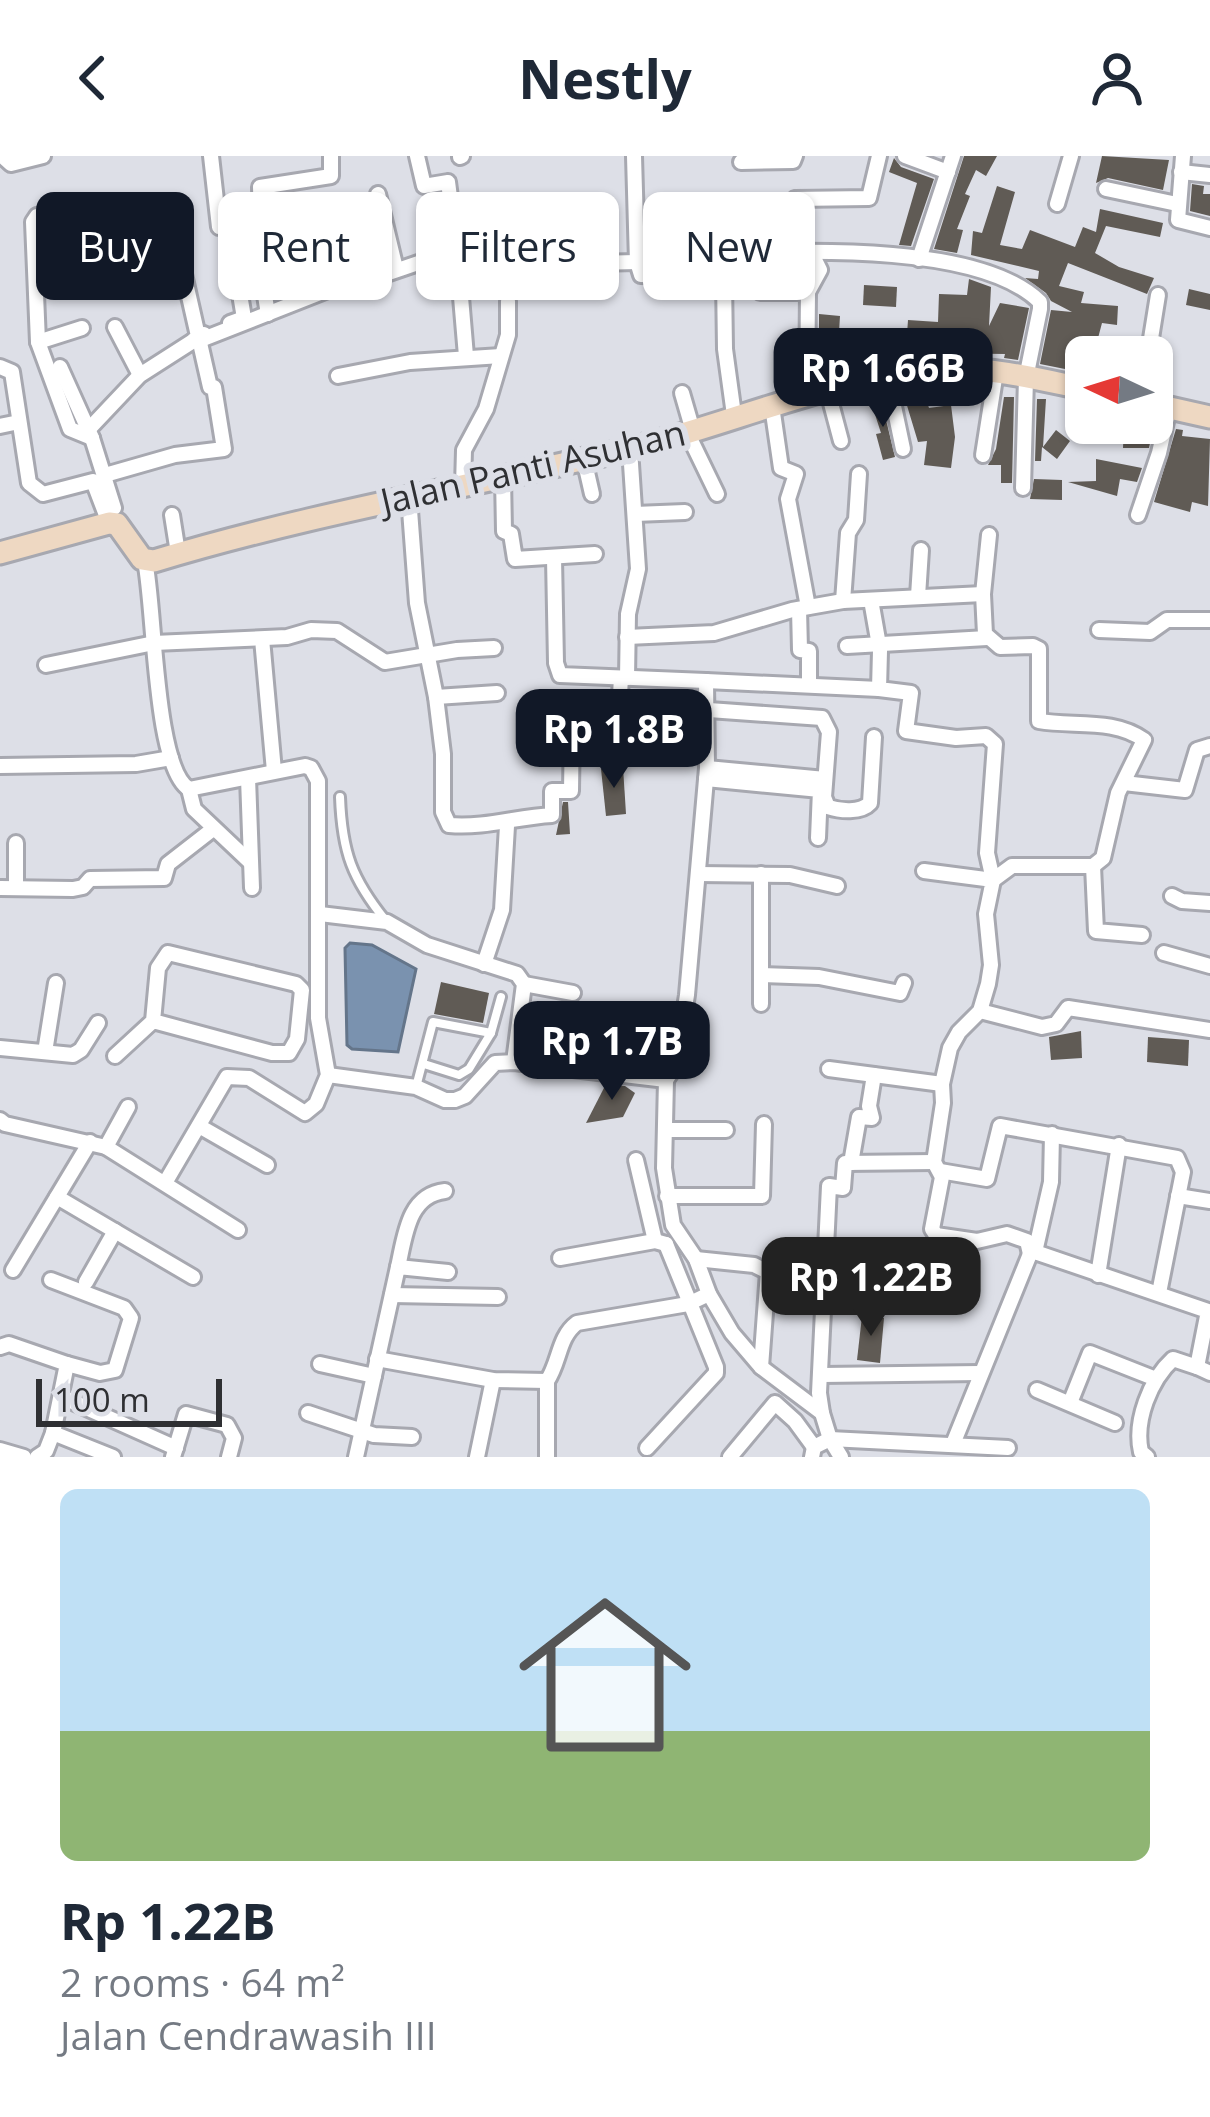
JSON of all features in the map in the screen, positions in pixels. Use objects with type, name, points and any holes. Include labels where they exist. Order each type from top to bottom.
[{"type":"street","points":[[2,156],[11,164],[43,156]]},
{"type":"street","points":[[212,156],[218,217]]},
{"type":"street","points":[[260,192],[260,187],[331,176],[332,156]]},
{"type":"street","points":[[417,156],[424,186],[448,182],[449,192]]},
{"type":"street","points":[[634,156],[641,275],[724,279],[725,349],[734,415]]},
{"type":"street","points":[[741,163],[793,161],[795,156]]},
{"type":"street","points":[[815,199],[869,198],[879,156]]},
{"type":"street","points":[[905,156],[951,164],[919,259]]},
{"type":"street","points":[[1057,204],[1071,156]]},
{"type":"street","points":[[1210,175],[1182,164],[1177,204],[1182,223],[1210,228]]},
{"type":"street","points":[[1106,189],[1177,204]]},
{"type":"street","points":[[36,218],[36,265]]},
{"type":"street","points":[[815,251],[919,259],[1008,278],[1037,299],[1040,309],[1025,378],[1023,488]]},
{"type":"street","points":[[392,252],[396,269]]},
{"type":"street","points":[[619,262],[637,262]]},
{"type":"street","points":[[196,339],[348,282],[351,286],[416,263]]},
{"type":"street","points":[[1151,336],[1158,295]]},
{"type":"street","points":[[37,300],[38,342],[70,429],[91,433]]},
{"type":"street","points":[[105,476],[176,455],[224,449],[214,387],[196,339],[188,300]]},
{"type":"street","points":[[91,433],[140,375],[196,339],[244,318],[241,300]]},
{"type":"street","points":[[266,300],[268,314]]},
{"type":"street","points":[[462,300],[466,356]]},
{"type":"street","points":[[809,300],[818,394],[841,441]]},
{"type":"street","points":[[463,486],[464,450],[486,409],[508,335],[508,301]]},
{"type":"street","points":[[115,327],[140,375]]},
{"type":"street","points":[[38,342],[82,328]]},
{"type":"street","points":[[338,376],[466,356],[501,356]]},
{"type":"street","points":[[0,367],[12,372],[29,484],[43,494],[96,483],[114,524],[145,561],[175,775],[189,790],[194,809],[250,862]]},
{"type":"street","points":[[59,367],[91,433],[114,524]]},
{"type":"street","name":"Jalan Panti Asuhan","points":[[145,561],[630,449],[734,415],[888,378],[956,369],[1065,384]]},
{"type":"street","points":[[983,454],[996,372]]},
{"type":"street","points":[[888,378],[903,448]]},
{"type":"street","points":[[682,392],[702,471],[717,494]]},
{"type":"street","points":[[772,406],[782,468],[796,474],[788,499],[804,608],[800,650],[809,651],[808,683]]},
{"type":"street","points":[[1173,408],[1209,414]]},
{"type":"street","points":[[0,426],[19,422]]},
{"type":"street","points":[[1138,515],[1159,444]]},
{"type":"street","points":[[409,497],[417,603],[436,697],[447,823],[504,824],[512,817],[552,815],[551,791],[571,791],[572,725],[617,728],[638,569],[630,449]]},
{"type":"street","points":[[584,459],[592,494]]},
{"type":"street","points":[[843,601],[848,533],[856,520],[860,474]]},
{"type":"street","points":[[503,478],[504,531],[511,534],[515,560],[595,554]]},
{"type":"street","points":[[635,514],[685,512]]},
{"type":"street","points":[[172,515],[178,554]]},
{"type":"street","points":[[0,553],[114,524]]},
{"type":"street","points":[[987,638],[983,594],[989,535]]},
{"type":"street","points":[[919,596],[921,550]]},
{"type":"street","points":[[554,558],[557,672],[565,678],[879,688],[911,693],[906,731],[992,739],[987,853],[993,880],[986,914],[992,964],[980,1011],[950,1048],[942,1084],[933,1232],[977,1241],[1007,1234],[1028,1241],[1033,1254]]},
{"type":"street","points":[[627,637],[714,633],[843,601],[983,594]]},
{"type":"street","points":[[871,600],[879,688]]},
{"type":"street","points":[[1099,630],[1150,632],[1162,621],[1210,620]]},
{"type":"street","points":[[46,665],[154,644],[295,637],[307,630],[337,631],[385,662],[494,649]]},
{"type":"street","points":[[847,646],[987,638],[1000,646],[1033,646],[1039,650],[1040,722],[1096,725],[1135,733],[1144,740],[1115,803],[1103,859],[1093,866],[1012,866],[993,880],[924,871]]},
{"type":"street","points":[[262,639],[274,771]]},
{"type":"street","points":[[668,1239],[666,1080],[679,1051],[698,874],[710,710],[706,681]]},
{"type":"street","points":[[436,697],[497,692]]},
{"type":"street","points":[[710,710],[823,718],[829,732],[828,807],[866,807],[872,794],[874,737]]},
{"type":"street","points":[[1124,783],[1185,790],[1197,750],[1210,746]]},
{"type":"street","points":[[0,766],[136,764],[170,758]]},
{"type":"street","points":[[153,1022],[283,1054],[293,1049],[310,1018],[320,914],[318,781],[311,768],[304,766],[189,790]]},
{"type":"street","points":[[707,774],[825,778]]},
{"type":"street","points":[[707,774],[820,790],[818,838]]},
{"type":"street","points":[[248,778],[252,888]]},
{"type":"street","points":[[484,964],[502,910],[504,824]]},
{"type":"street","points":[[16,844],[8,888],[73,889],[90,879],[164,878],[168,864],[184,848],[189,850],[213,829]]},
{"type":"street","points":[[1093,866],[1096,931],[1142,935]]},
{"type":"street","points":[[698,874],[790,875],[837,886]]},
{"type":"street","points":[[761,874],[761,1004]]},
{"type":"street","points":[[1172,896],[1210,903]]},
{"type":"street","points":[[320,914],[387,922],[427,944],[517,974],[524,984],[514,1062]]},
{"type":"street","points":[[115,1056],[153,1022],[158,968],[168,953],[296,984],[302,990],[328,1079],[316,1104],[305,1112],[249,1078],[227,1077],[165,1183]]},
{"type":"street","points":[[1164,953],[1210,966]]},
{"type":"street","points":[[761,976],[819,977],[898,993],[904,982]]},
{"type":"street","points":[[45,1052],[56,983]]},
{"type":"street","points":[[524,984],[573,993]]},
{"type":"street","points":[[980,1011],[1042,1027],[1056,1024],[1067,1008],[1210,1030]]},
{"type":"street","points":[[0,1048],[76,1054],[98,1024]]},
{"type":"street","points":[[328,1079],[416,1087],[445,1100],[455,1100],[476,1086],[479,1066],[496,1063],[666,1080]]},
{"type":"street","points":[[829,1069],[942,1084]]},
{"type":"street","points":[[851,1163],[859,1117],[872,1118],[874,1075]]},
{"type":"street","points":[[106,1147],[128,1107]]},
{"type":"street","points":[[0,1120],[106,1147],[238,1230]]},
{"type":"street","points":[[667,1196],[762,1196],[764,1124]]},
{"type":"street","points":[[199,1126],[267,1165]]},
{"type":"street","points":[[820,1446],[829,1186],[843,1188],[845,1163],[937,1167],[985,1179],[1000,1126],[1180,1160],[1183,1172],[1159,1293]]},
{"type":"street","points":[[667,1130],[726,1130]]},
{"type":"street","points":[[952,1444],[1033,1254],[1051,1182],[1052,1134]]},
{"type":"street","points":[[13,1270],[89,1142]]},
{"type":"street","points":[[1098,1275],[1119,1145]]},
{"type":"street","points":[[636,1160],[688,1304],[714,1356],[716,1372],[647,1448]]},
{"type":"street","points":[[356,1457],[398,1267],[418,1204],[428,1194],[445,1191]]},
{"type":"street","points":[[1178,1196],[1210,1202]]},
{"type":"street","points":[[57,1197],[193,1277]]},
{"type":"street","points":[[86,1282],[115,1231]]},
{"type":"street","points":[[560,1258],[668,1239],[696,1259],[754,1265],[768,1272],[761,1367]]},
{"type":"street","points":[[1033,1254],[1208,1311],[1204,1370],[1173,1360],[1156,1379],[1137,1430],[1141,1452],[1147,1457]]},
{"type":"street","points":[[696,1259],[732,1333],[761,1367],[822,1413]]},
{"type":"street","points":[[398,1267],[448,1272]]},
{"type":"street","points":[[0,1347],[9,1344],[100,1373],[116,1370],[131,1318],[124,1308],[51,1280]]},
{"type":"street","points":[[547,1457],[547,1381],[555,1370],[564,1335],[577,1323],[688,1304],[710,1294]]},
{"type":"street","points":[[392,1295],[498,1298]]},
{"type":"street","points":[[1070,1402],[1090,1353],[1156,1379]]},
{"type":"street","points":[[376,1359],[493,1380],[547,1381]]},
{"type":"street","points":[[37,1457],[46,1451],[53,1433],[67,1364]]},
{"type":"street","points":[[320,1364],[374,1376]]},
{"type":"street","points":[[822,1375],[980,1373]]},
{"type":"street","points":[[477,1457],[493,1380]]},
{"type":"street","points":[[1037,1390],[1115,1423]]},
{"type":"street","points":[[62,1397],[172,1450]]},
{"type":"street","points":[[730,1457],[775,1403],[820,1446],[841,1457]]},
{"type":"street","points":[[308,1413],[361,1431],[412,1437]]},
{"type":"street","points":[[155,1457],[172,1450],[186,1414],[227,1425],[234,1438],[229,1457]]},
{"type":"street","points":[[53,1433],[113,1457]]},
{"type":"street","points":[[820,1446],[1007,1448]]},
{"type":"street","points":[[0,1450],[24,1457]]},
{"type":"lane","points":[[340,797],[341,831],[353,877],[387,922]]},
{"type":"lane","points":[[424,1064],[459,1075],[479,1066],[501,997]]},
{"type":"lane","points":[[416,1087],[428,1035],[438,1020],[491,1033]]},
{"type":"water","points":[[350,943],[372,945],[416,969],[398,1052],[347,1045],[345,948]]},
{"type":"building","points":[[964,156],[997,156],[986,176],[976,170],[965,194],[970,196],[957,229],[963,230],[957,253],[934,249]]},
{"type":"building","points":[[1102,156],[1169,160],[1163,190],[1108,178],[1096,183]]},
{"type":"building","points":[[894,158],[901,167],[934,179],[911,246],[899,245],[917,183],[889,172]]},
{"type":"building","points":[[1192,184],[1204,186],[1203,194],[1210,194],[1210,216],[1190,211]]},
{"type":"building","points":[[997,186],[1015,192],[1000,245],[1022,249],[1030,230],[1075,247],[1083,227],[1096,232],[1100,209],[1163,223],[1160,237],[1106,226],[1095,253],[1154,278],[1147,294],[1068,263],[1059,286],[1084,292],[1081,303],[1118,306],[1117,325],[1102,323],[1099,336],[1065,336],[1065,369],[1040,364],[1051,310],[1072,312],[1025,278],[1038,279],[1039,271],[971,255],[973,231],[982,233]]},
{"type":"building","points":[[969,279],[991,287],[989,326],[1000,303],[1029,308],[1018,360],[1004,358],[1005,354],[932,353],[932,347],[903,345],[905,358],[883,362],[880,338],[907,334],[908,320],[938,322],[939,294],[967,295]]},
{"type":"building","points":[[864,285],[897,287],[896,307],[863,305]]},
{"type":"building","points":[[1189,289],[1210,294],[1210,310],[1186,305]]},
{"type":"building","points":[[819,314],[840,316],[839,332],[819,330]]},
{"type":"building","points":[[922,387],[929,408],[951,405],[955,437],[951,468],[924,465],[927,441],[918,442],[902,389]]},
{"type":"building","points":[[880,395],[895,457],[883,460],[876,434],[881,433],[870,399]]},
{"type":"building","points":[[1004,397],[1014,397],[1012,483],[1001,483],[1001,465],[988,465],[996,449]]},
{"type":"building","points":[[1037,399],[1046,399],[1043,447],[1056,430],[1068,444],[1057,459],[1042,447],[1041,461],[1035,461]]},
{"type":"building","points":[[1176,429],[1183,430],[1182,436],[1210,439],[1208,506],[1192,502],[1190,512],[1154,502]]},
{"type":"building","points":[[1123,444],[1150,444],[1149,448],[1123,448]]},
{"type":"building","points":[[1096,459],[1142,468],[1137,482],[1120,479],[1117,496],[1068,482],[1096,481]]},
{"type":"building","points":[[1034,479],[1062,480],[1062,500],[1030,499]]},
{"type":"building","points":[[623,767],[626,814],[606,816],[601,769]]},
{"type":"building","points":[[563,802],[568,802],[570,834],[556,835]]},
{"type":"building","points":[[441,982],[489,993],[483,1023],[434,1014]]},
{"type":"building","points":[[1081,1031],[1082,1058],[1051,1060],[1049,1037]]},
{"type":"building","points":[[1148,1037],[1189,1040],[1188,1066],[1147,1062]]},
{"type":"building","points":[[606,1084],[625,1086],[635,1093],[623,1117],[586,1123]]},
{"type":"building","points":[[862,1316],[884,1318],[880,1363],[857,1360]]}]
